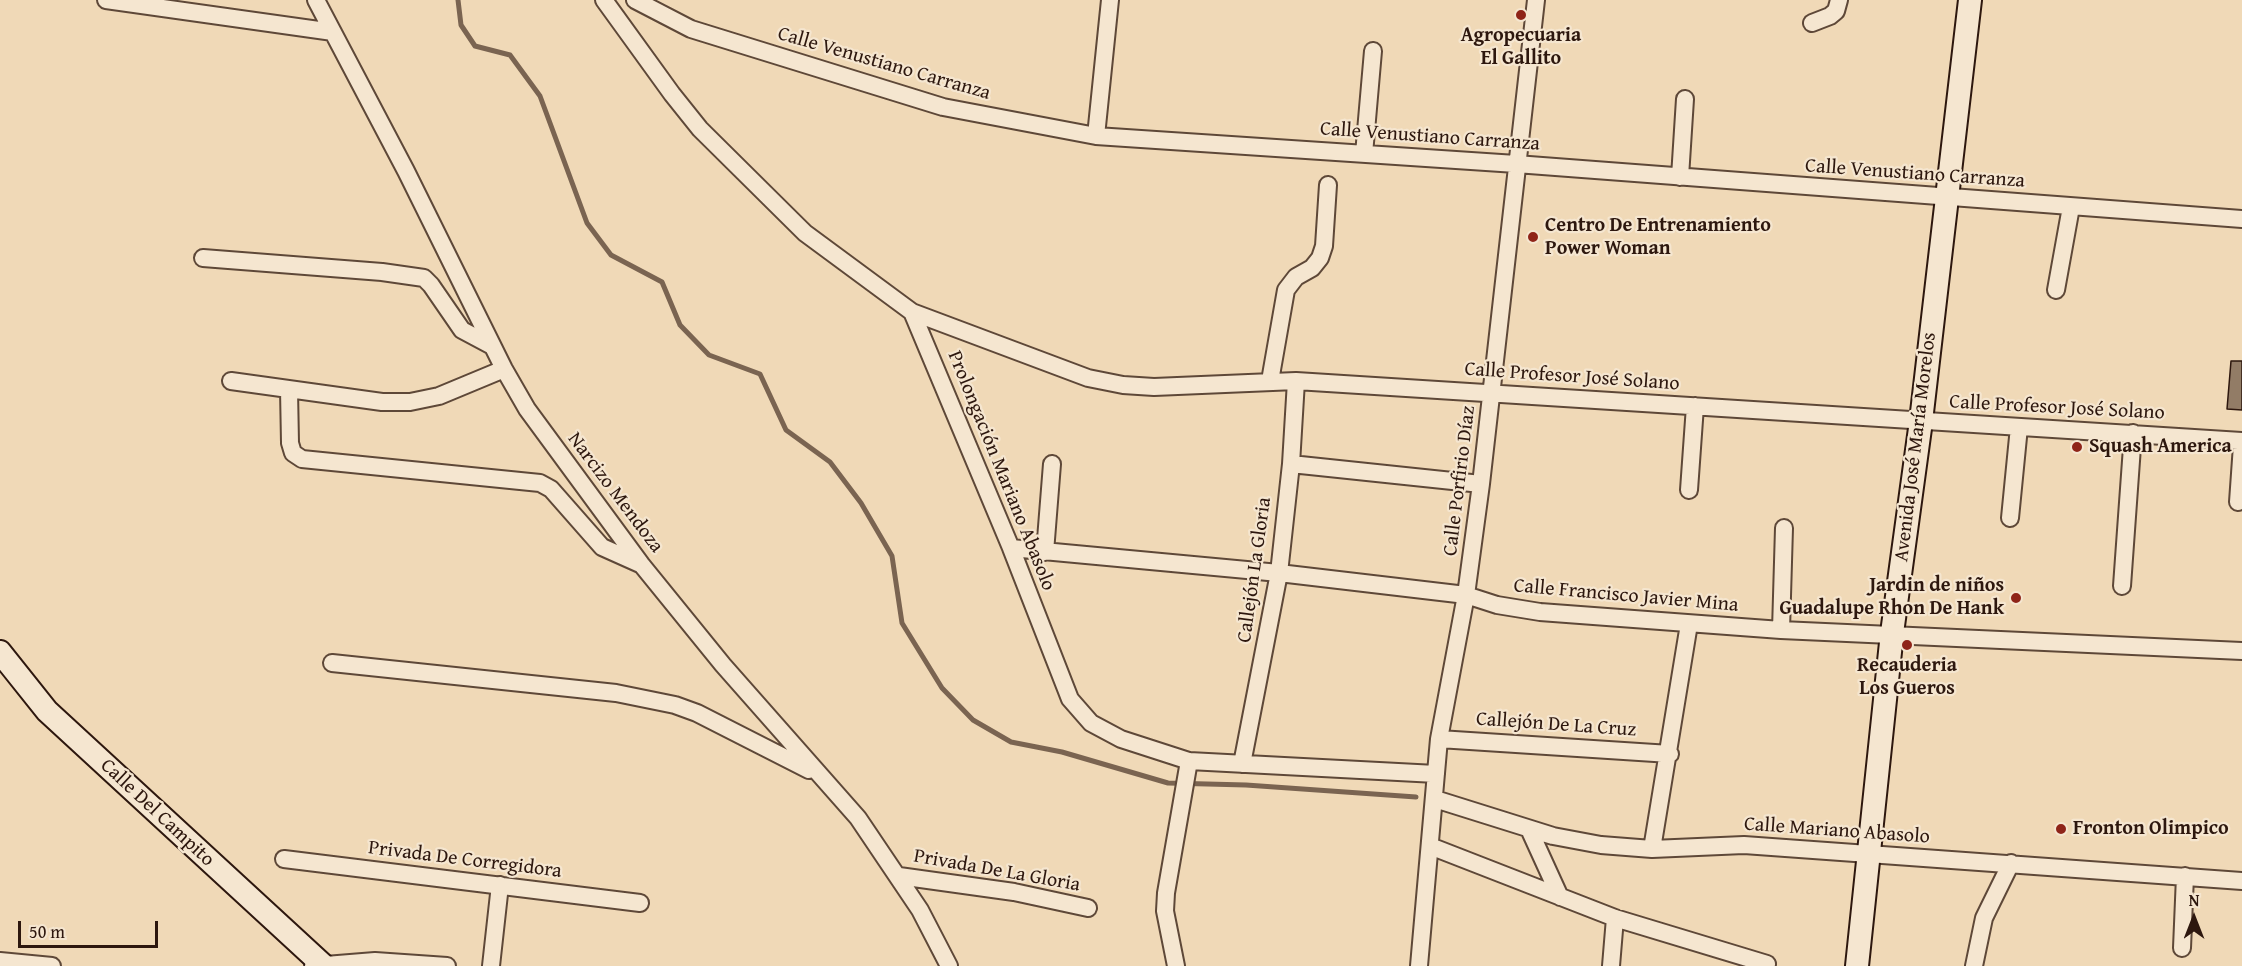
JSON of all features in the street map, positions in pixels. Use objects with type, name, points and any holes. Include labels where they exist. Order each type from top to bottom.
[{"type":"main road","name":"Avenida José María Morelos","points":[[1857,966],[1892,633],[1921,420],[1970,0]]},
{"type":"main road","name":"Calle Del Campito","points":[[0,652],[47,711],[323,966]]},
{"type":"street","points":[[106,0],[333,32]]},
{"type":"street","name":"Narcizo Mendoza","points":[[316,0],[406,171],[492,346],[527,409],[567,467],[641,564],[817,774],[858,818],[899,876],[949,966]]},
{"type":"street","points":[[604,0],[672,94],[708,137],[805,234],[912,312]]},
{"type":"street","name":"Calle Venustiano Carranza","points":[[635,0],[691,28],[944,106],[1096,136],[1516,164],[2242,219]]},
{"type":"street","points":[[1096,136],[1110,0]]},
{"type":"street","name":"Calle Porfirio Díaz","points":[[1419,966],[1439,739],[1466,594],[1481,484],[1536,0]]},
{"type":"street","points":[[1812,23],[1836,11],[1839,0]]},
{"type":"street","points":[[1364,154],[1373,51]]},
{"type":"street","points":[[1680,177],[1685,99]]},
{"type":"street","points":[[1270,381],[1286,290],[1296,277],[1312,268],[1320,258],[1324,246],[1328,185]]},
{"type":"street","points":[[2056,290],[2071,207]]},
{"type":"street","points":[[203,258],[370,271],[424,278],[462,330],[492,346]]},
{"type":"street","name":"Calle Profesor José Solano","points":[[912,312],[1088,378],[1123,385],[1154,387],[1296,381],[2133,433],[2242,443]]},
{"type":"street","name":"Prolongación Mariano Abasolo","points":[[912,312],[1011,548],[1070,699],[1091,723],[1120,739],[1188,769],[1242,764],[1436,774]]},
{"type":"street","points":[[231,381],[382,402],[410,402],[439,396],[504,369]]},
{"type":"street","name":"Callejón La Gloria","points":[[1242,764],[1279,573],[1291,464],[1296,381]]},
{"type":"street","points":[[289,390],[290,443],[293,453],[302,459],[540,483],[551,489],[602,547],[641,564]]},
{"type":"street","points":[[1689,490],[1695,406]]},
{"type":"street","points":[[2010,518],[2019,427]]},
{"type":"street","points":[[2122,586],[2133,433]]},
{"type":"street","points":[[2238,502],[2242,443]]},
{"type":"street","points":[[1045,552],[1052,464]]},
{"type":"street","points":[[1291,464],[1481,484]]},
{"type":"street","points":[[1781,630],[1784,528]]},
{"type":"street","name":"Calle Francisco Javier Mina","points":[[1011,548],[1279,573],[1466,594],[1517,609],[1689,624],[2242,651]]},
{"type":"street","points":[[1652,849],[1670,754],[1689,624]]},
{"type":"street","points":[[332,663],[616,693],[675,705],[760,743],[817,774]]},
{"type":"street","name":"Callejón De La Cruz","points":[[1439,739],[1670,754]]},
{"type":"street","points":[[1176,966],[1165,911],[1188,769]]},
{"type":"street","name":"Calle Mariano Abasolo","points":[[1435,800],[1529,829],[1601,845],[1652,849],[1744,845],[2242,881]]},
{"type":"street","points":[[1529,829],[1560,897]]},
{"type":"street","points":[[1430,846],[1615,918],[1767,964]]},
{"type":"street","name":"Privada De Corregidora","points":[[284,859],[640,903]]},
{"type":"street","points":[[1974,966],[1984,918],[2011,863]]},
{"type":"street","name":"Privada De La Gloria","points":[[899,876],[1014,892],[1088,908]]},
{"type":"street","points":[[2182,948],[2185,876]]},
{"type":"street","points":[[491,966],[500,885]]},
{"type":"street","points":[[1611,966],[1615,918]]},
{"type":"street","points":[[0,961],[52,966]]},
{"type":"street","points":[[311,966],[375,961],[447,966]]},
{"type":"building","points":[[2231,361],[2242,361],[2242,410],[2227,409]]},
{"type":"waterway","points":[[458,0],[461,25],[475,46],[510,55],[540,96],[587,223],[611,255],[662,282],[680,325],[709,355],[760,374],[786,430],[830,462],[861,503],[892,556],[902,623],[942,688],[973,720],[1011,742],[1062,752],[1168,783],[1246,785],[1416,797]]},
{"type":"place","name":"Agropecuaria El Gallito","points":[[1521,15]]},
{"type":"place","name":"Centro De Entrenamiento Power Woman","points":[[1533,237]]},
{"type":"place","name":"Squash America","points":[[2077,447]]},
{"type":"place","name":"Jardin de niños Guadalupe Rhon De Hank","points":[[2016,598]]},
{"type":"place","name":"Recauderia Los Gueros","points":[[1907,645]]},
{"type":"place","name":"Fronton Olimpico","points":[[2061,829]]}]
